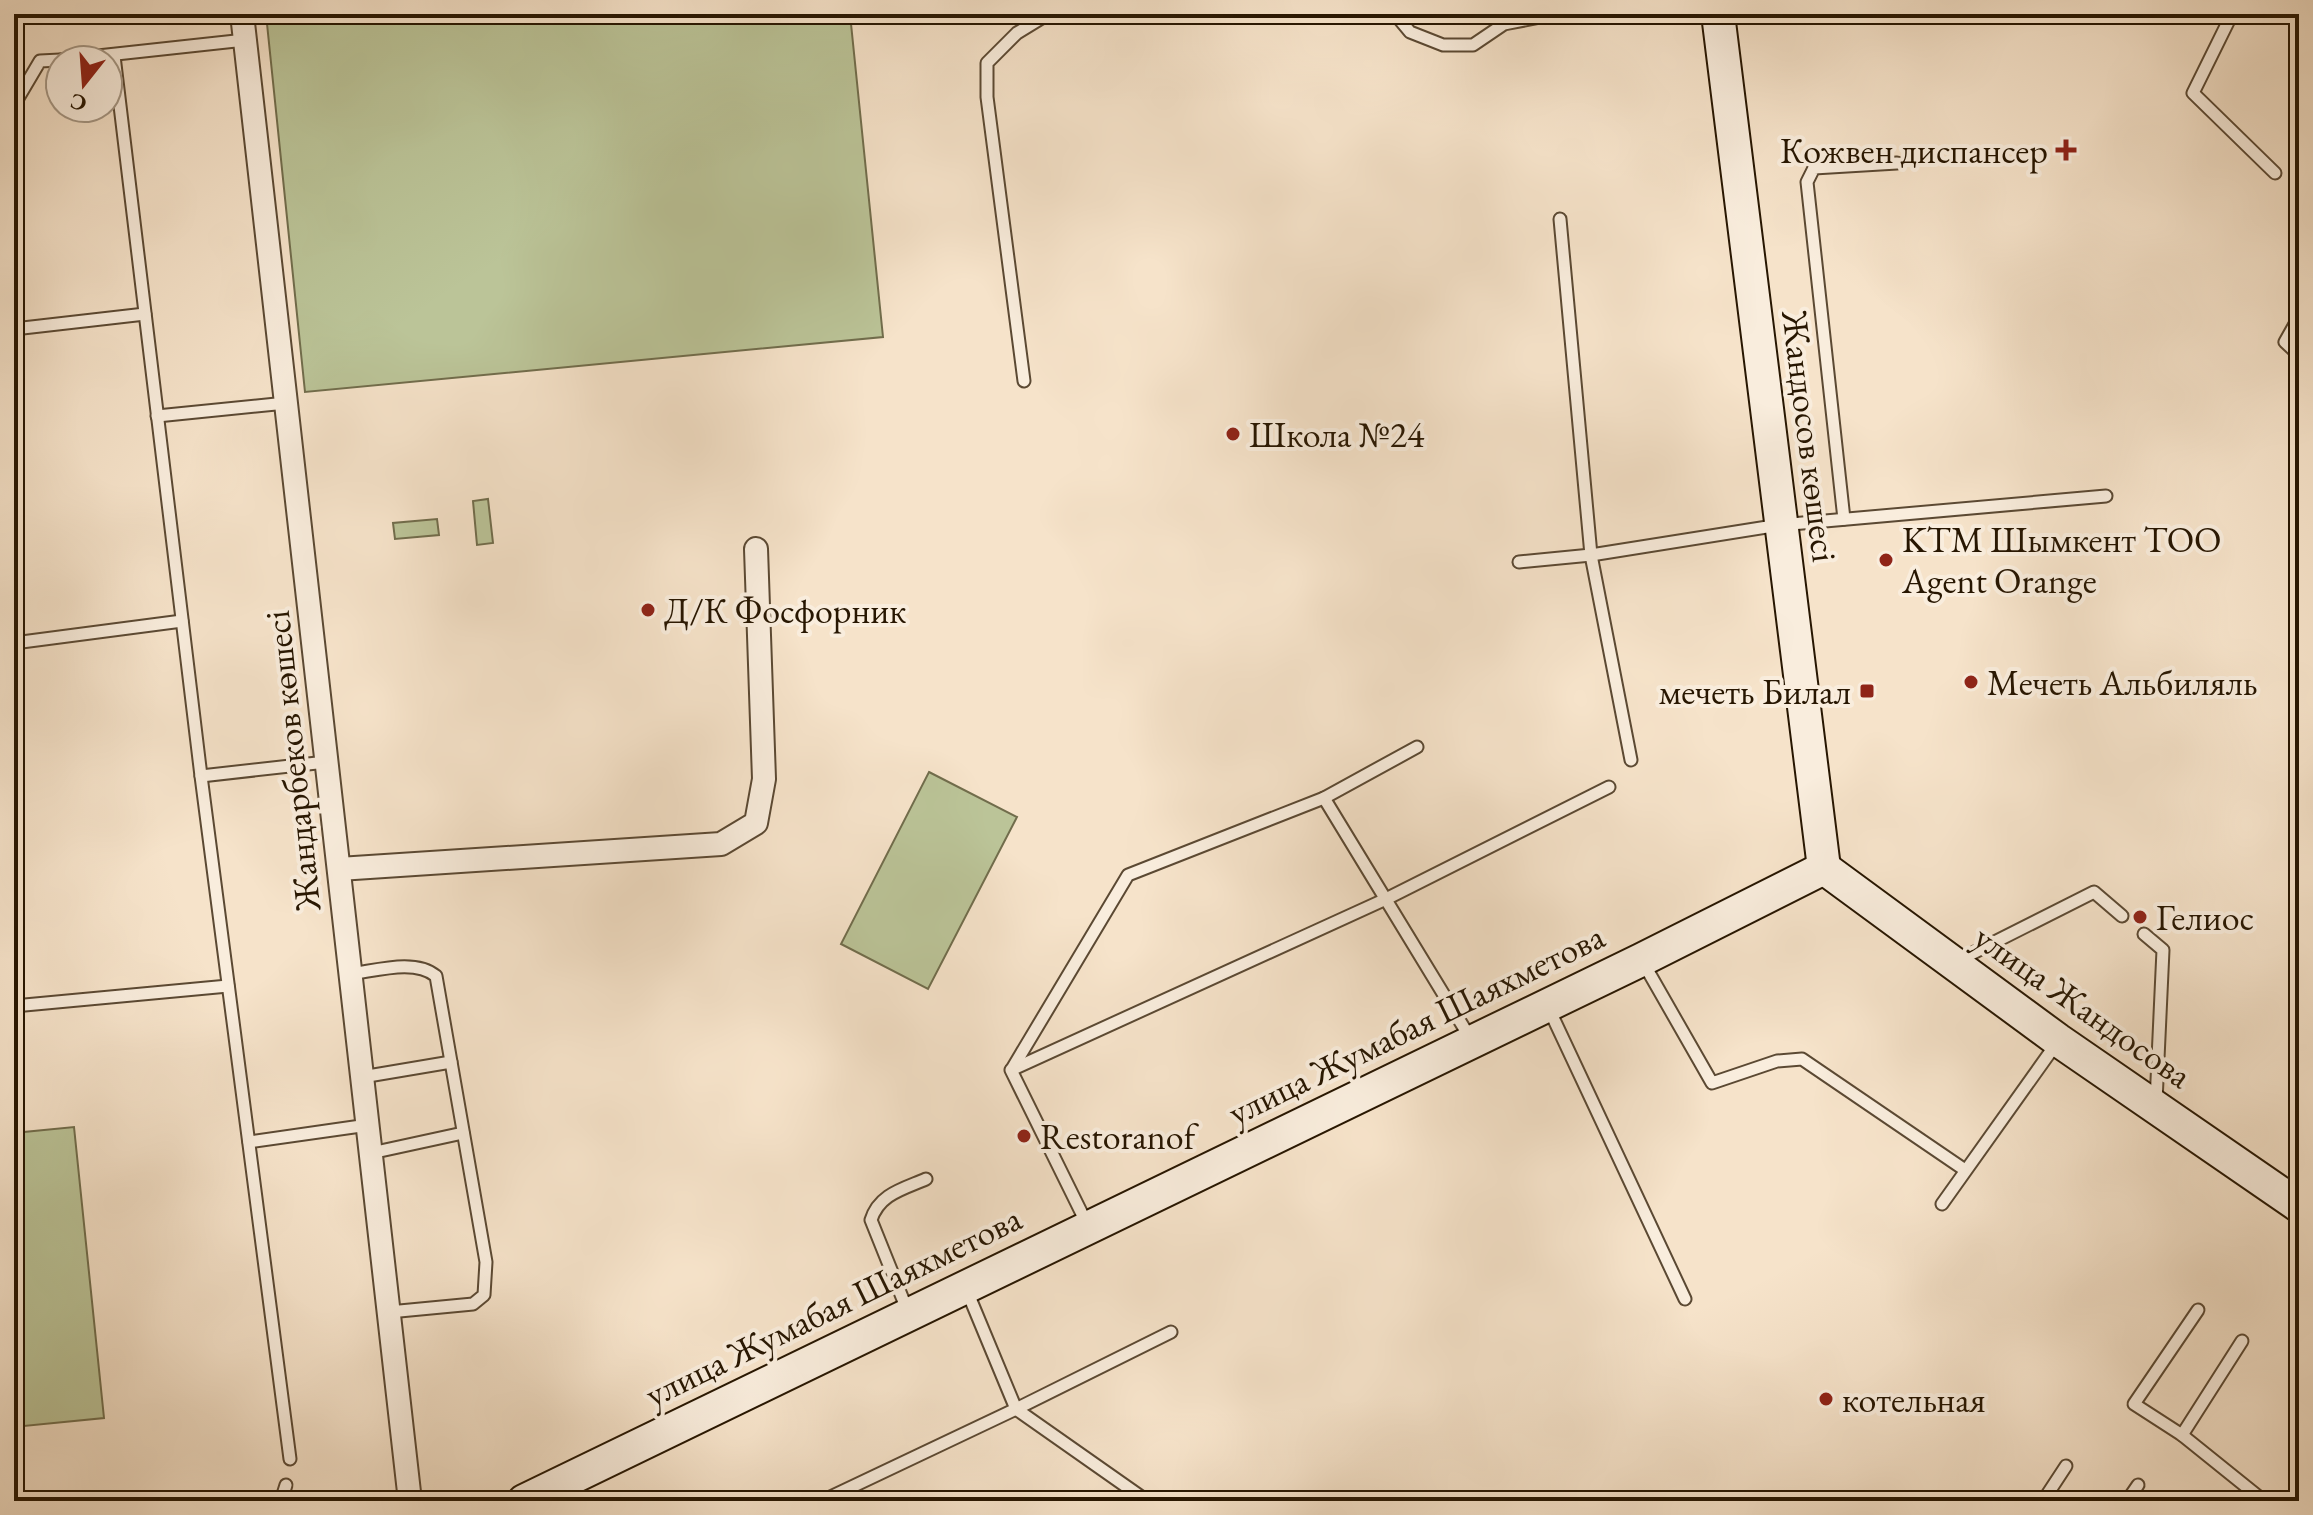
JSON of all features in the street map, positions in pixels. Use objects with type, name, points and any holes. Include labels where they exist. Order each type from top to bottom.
[{"type":"street","name":"Жандарбеков көшесі","points":[[242,14],[410,1501]]},
{"type":"street","name":"Жандосов көшесі","points":[[1718,14],[1824,868]]},
{"type":"street","points":[[339,869],[721,844],[756,823],[764,779],[756,549]]},
{"type":"street","name":"улица Жумабая Шаяхметова","points":[[524,1501],[1641,960],[1824,868]]},
{"type":"street","name":"улица Жандосова","points":[[1824,868],[2058,1040],[2299,1206]]},
{"type":"lane","points":[[1024,381],[987,97],[987,63],[1017,33],[1048,14]]},
{"type":"lane","points":[[1395,14],[1410,32],[1443,45],[1473,45],[1503,19],[1556,14]]},
{"type":"lane","points":[[2232,14],[2193,93],[2275,173]]},
{"type":"lane","points":[[124,55],[245,40]]},
{"type":"lane","points":[[14,105],[40,61],[44,61]]},
{"type":"lane","points":[[122,124],[201,776],[290,1459]]},
{"type":"lane","points":[[1844,519],[1807,182],[1814,168],[1897,163]]},
{"type":"lane","points":[[1560,219],[1591,555],[1631,760]]},
{"type":"lane","points":[[14,329],[145,314]]},
{"type":"lane","points":[[2299,317],[2285,342],[2299,355]]},
{"type":"lane","points":[[157,416],[286,403]]},
{"type":"lane","points":[[1519,562],[1591,555],[1780,525],[2106,496]]},
{"type":"lane","points":[[14,643],[182,621]]},
{"type":"lane","points":[[1011,1070],[1128,875],[1324,798],[1417,747]]},
{"type":"lane","points":[[201,776],[326,762]]},
{"type":"lane","points":[[1011,1070],[1386,899],[1609,787]]},
{"type":"lane","points":[[1324,798],[1472,1041]]},
{"type":"lane","points":[[1952,963],[2094,892],[2122,916]]},
{"type":"lane","points":[[2144,934],[2163,950],[2156,1106]]},
{"type":"lane","points":[[1641,960],[1712,1083],[1777,1061],[1802,1059],[1965,1170]]},
{"type":"lane","points":[[350,974],[415,967],[427,969],[436,976],[486,1262],[484,1295],[473,1304],[389,1312]]},
{"type":"lane","points":[[14,1006],[228,986]]},
{"type":"lane","points":[[1547,1005],[1685,1299]]},
{"type":"lane","points":[[1942,1204],[2058,1040]]},
{"type":"lane","points":[[362,1077],[451,1062]]},
{"type":"lane","points":[[1011,1070],[1088,1226]]},
{"type":"lane","points":[[249,1142],[368,1125]]},
{"type":"lane","points":[[371,1153],[463,1133]]},
{"type":"lane","points":[[909,1314],[871,1220],[875,1207],[883,1198],[926,1179]]},
{"type":"lane","points":[[966,1287],[1016,1409],[1147,1501]]},
{"type":"lane","points":[[2198,1310],[2134,1404],[2182,1435],[2264,1501]]},
{"type":"lane","points":[[822,1501],[1171,1332]]},
{"type":"lane","points":[[2182,1435],[2242,1341]]},
{"type":"lane","points":[[2043,1501],[2066,1466]]},
{"type":"lane","points":[[281,1501],[286,1485]]},
{"type":"lane","points":[[2127,1501],[2138,1485]]},
{"type":"green space","points":[[266,14],[850,14],[883,337],[305,392]]},
{"type":"green space","points":[[488,499],[493,543],[477,545],[473,501]]},
{"type":"green space","points":[[437,519],[439,535],[395,539],[393,523]]},
{"type":"green space","points":[[929,772],[1017,817],[928,989],[841,944]]},
{"type":"green space","points":[[74,1127],[104,1418],[14,1427],[14,1133]]},
{"type":"place","name":"Кожвен диспансер","points":[[2066,150]]},
{"type":"place","name":"Школа №24","points":[[1233,434]]},
{"type":"place","name":"KTM Шымкент ТОО Agent Orange","points":[[1886,560]]},
{"type":"place","name":"Д/К Фосфорник","points":[[648,610]]},
{"type":"place","name":"Мечеть Альбиляль","points":[[1971,682]]},
{"type":"place","name":"мечеть Билал","points":[[1867,691]]},
{"type":"place","name":"Гелиос","points":[[2140,917]]},
{"type":"place","name":"Restoranof","points":[[1024,1136]]},
{"type":"place","name":"котельная","points":[[1826,1399]]}]
